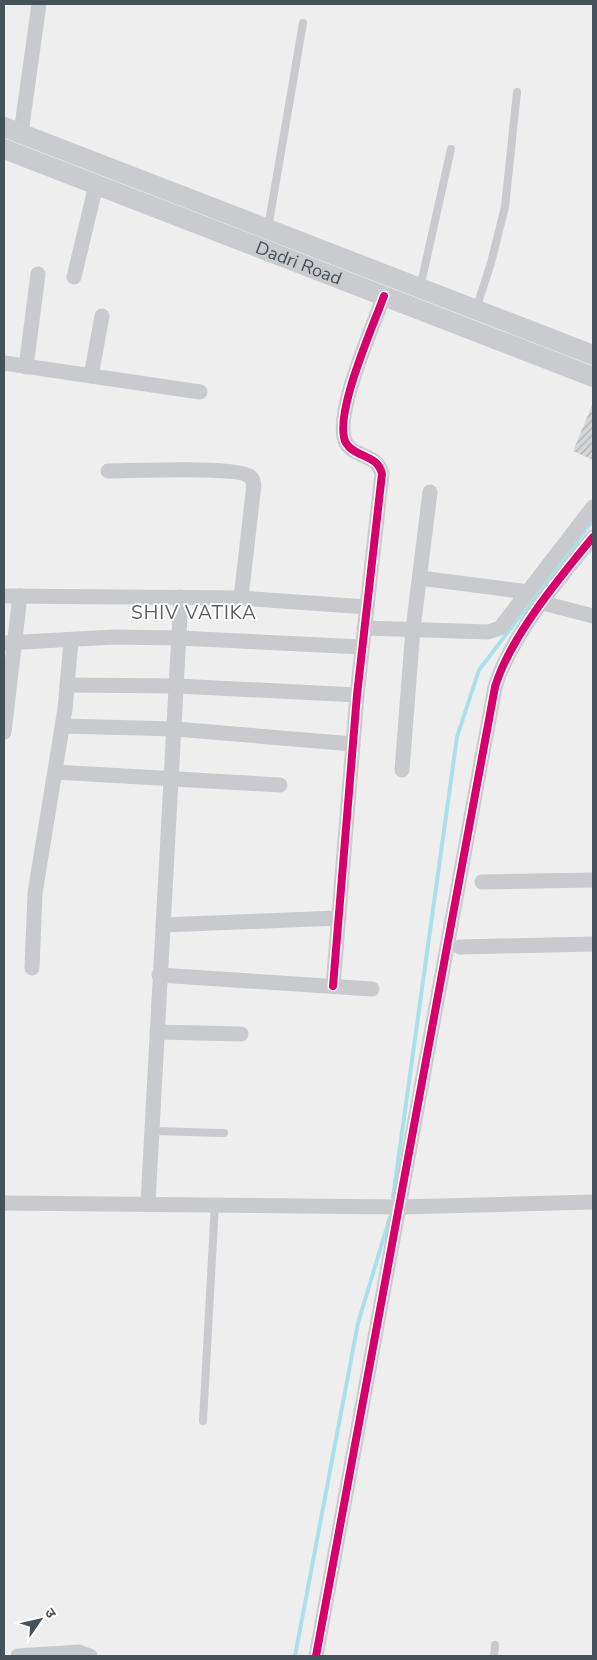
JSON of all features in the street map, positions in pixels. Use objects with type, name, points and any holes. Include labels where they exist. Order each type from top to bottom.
[{"type":"street","points":[[12,130],[39,4]]},
{"type":"street","name":"Dadri Road","points":[[12,130],[593,355]]},
{"type":"street","name":"Dadri Road","points":[[4,149],[593,377]]},
{"type":"street","points":[[74,277],[96,185]]},
{"type":"street","points":[[26,367],[38,274]]},
{"type":"street","points":[[333,986],[357,695],[382,474],[377,463],[349,447],[345,441],[344,432],[352,383],[384,296]]},
{"type":"street","points":[[91,376],[102,316]]},
{"type":"street","points":[[4,363],[200,392]]},
{"type":"street","points":[[108,471],[221,471],[246,474],[251,477],[254,484],[241,598]]},
{"type":"street","points":[[402,770],[413,629],[430,492]]},
{"type":"street","points":[[364,628],[494,631],[506,621],[593,507]]},
{"type":"street","points":[[316,1656],[394,1207],[494,687],[500,668],[543,603],[593,537]]},
{"type":"street","points":[[420,578],[528,592]]},
{"type":"street","points":[[4,596],[241,598],[366,607]]},
{"type":"street","points":[[4,732],[9,643],[20,596]]},
{"type":"street","points":[[148,1203],[181,597]]},
{"type":"street","points":[[543,603],[593,616]]},
{"type":"street","points":[[9,643],[114,637],[179,638],[362,647]]},
{"type":"street","points":[[32,968],[36,885],[63,726],[71,640]]},
{"type":"street","points":[[67,685],[177,686],[357,695]]},
{"type":"street","points":[[63,726],[175,729],[353,744]]},
{"type":"street","points":[[55,772],[280,784]]},
{"type":"street","points":[[482,882],[593,880]]},
{"type":"street","points":[[163,925],[339,918]]},
{"type":"street","points":[[460,947],[593,944]]},
{"type":"street","points":[[160,975],[372,989]]},
{"type":"street","points":[[156,1032],[242,1034]]},
{"type":"street","points":[[4,1203],[394,1207],[593,1202]]},
{"type":"street","points":[[18,1656],[84,1652],[90,1656]]},
{"type":"lane","points":[[268,229],[303,23]]},
{"type":"lane","points":[[476,309],[506,207],[517,92]]},
{"type":"lane","points":[[420,288],[451,150]]},
{"type":"lane","points":[[151,1130],[224,1133]]},
{"type":"lane","points":[[203,1421],[215,1204]]},
{"type":"lane","points":[[494,1656],[495,1645]]},
{"type":"building","points":[[593,403],[593,460],[573,451]]},
{"type":"waterway","points":[[393,1197],[457,737],[479,670],[593,520]]},
{"type":"waterway","points":[[295,1656],[358,1323],[390,1217]]},
{"type":"cycle path","points":[[333,986],[357,695],[382,474],[376,463],[350,448],[346,443],[343,430],[349,392],[384,296]]},
{"type":"cycle path","points":[[316,1656],[495,687],[512,648],[537,608],[593,537]]},
{"type":"district","name":"SHIV VATIKA","points":[[194,612]]}]
